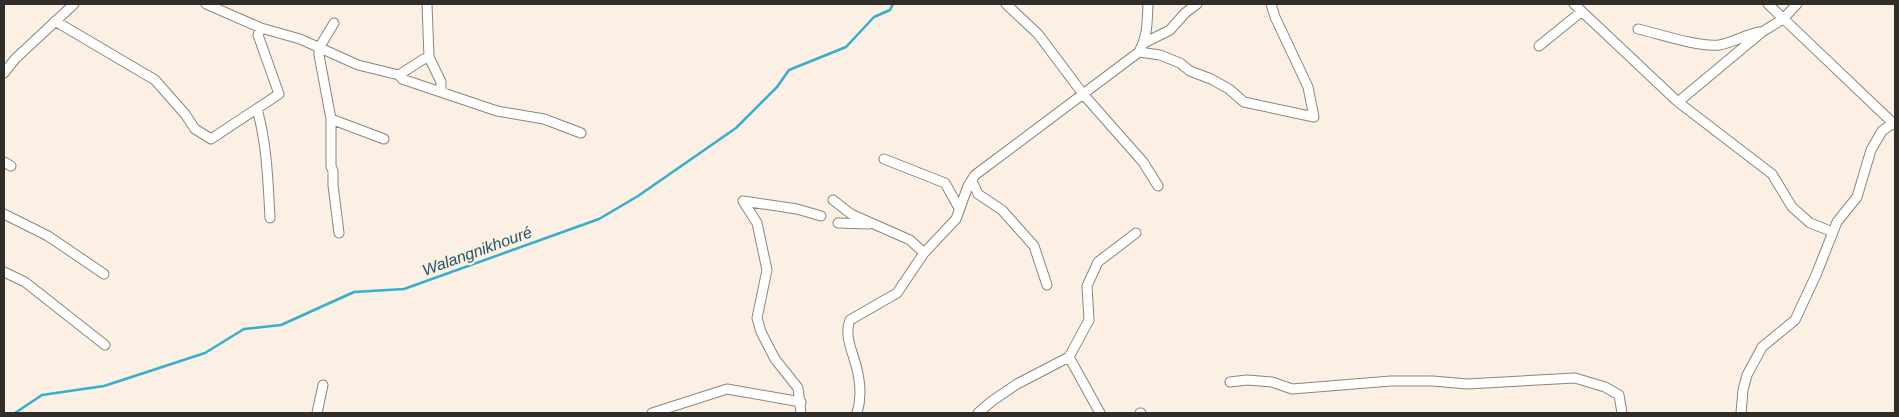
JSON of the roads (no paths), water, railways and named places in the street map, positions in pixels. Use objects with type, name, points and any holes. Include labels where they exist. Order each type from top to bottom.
[{"type":"street","points":[[4,74],[15,59],[74,4]]},
{"type":"street","points":[[206,4],[261,28],[300,39],[358,64],[399,75],[402,79],[497,111],[544,119],[562,128],[581,133]]},
{"type":"street","points":[[427,4],[429,57],[441,82],[441,91]]},
{"type":"street","points":[[1006,4],[1038,34],[1083,94],[1142,162],[1158,186]]},
{"type":"street","points":[[857,413],[861,400],[858,373],[846,329],[850,320],[897,293],[924,253],[956,219],[959,208],[976,175],[1139,52],[1147,31],[1148,4]]},
{"type":"street","points":[[1144,43],[1170,30],[1185,13],[1197,4]]},
{"type":"street","points":[[1139,52],[1160,54],[1180,63],[1190,71],[1211,78],[1229,88],[1244,102],[1314,117],[1308,87],[1275,17],[1271,4]]},
{"type":"street","points":[[1574,4],[1678,102],[1772,174],[1792,207],[1810,223],[1833,232]]},
{"type":"street","points":[[1742,413],[1743,390],[1747,375],[1762,347],[1795,320],[1816,275],[1837,222],[1857,197],[1871,150],[1882,131],[1893,120],[1768,4]]},
{"type":"street","points":[[1678,102],[1762,32],[1783,19],[1797,4]]},
{"type":"street","points":[[1540,46],[1581,12]]},
{"type":"street","points":[[55,22],[155,80],[185,114],[195,129],[210,139],[279,94],[258,34],[261,28]]},
{"type":"street","points":[[334,23],[319,48],[319,55],[331,119],[331,166],[339,233]]},
{"type":"street","points":[[1638,29],[1708,45],[1729,42],[1742,36],[1762,32]]},
{"type":"street","points":[[399,75],[429,57]]},
{"type":"street","points":[[257,109],[268,180],[270,218]]},
{"type":"street","points":[[331,119],[384,139]]},
{"type":"street","points":[[884,159],[944,183],[959,208]]},
{"type":"street","points":[[972,181],[978,194],[1002,210],[1034,246],[1047,286]]},
{"type":"street","points":[[833,200],[851,214],[910,240],[924,253]]},
{"type":"street","points":[[801,413],[798,388],[775,359],[761,332],[757,318],[767,270],[757,223],[743,201],[797,209],[821,216]]},
{"type":"street","points":[[4,214],[48,236],[104,274]]},
{"type":"street","points":[[838,223],[874,224]]},
{"type":"street","points":[[978,413],[1017,384],[1069,357],[1089,320],[1087,286],[1098,262],[1136,233]]},
{"type":"street","points":[[4,272],[25,282],[105,344]]},
{"type":"street","points":[[1069,357],[1100,413]]},
{"type":"street","points":[[1230,382],[1246,380],[1272,382],[1292,389],[1391,381],[1433,381],[1467,384],[1575,378],[1605,387],[1619,395],[1622,413]]},
{"type":"street","points":[[317,413],[323,385]]},
{"type":"street","points":[[652,413],[727,389],[801,402]]},
{"type":"waterway","name":"Walangnikhouré","points":[[15,413],[42,395],[104,386],[205,353],[244,329],[281,325],[354,292],[404,289],[599,219],[638,196],[736,128],[777,87],[789,70],[846,47],[874,17],[890,10],[893,4]]}]
